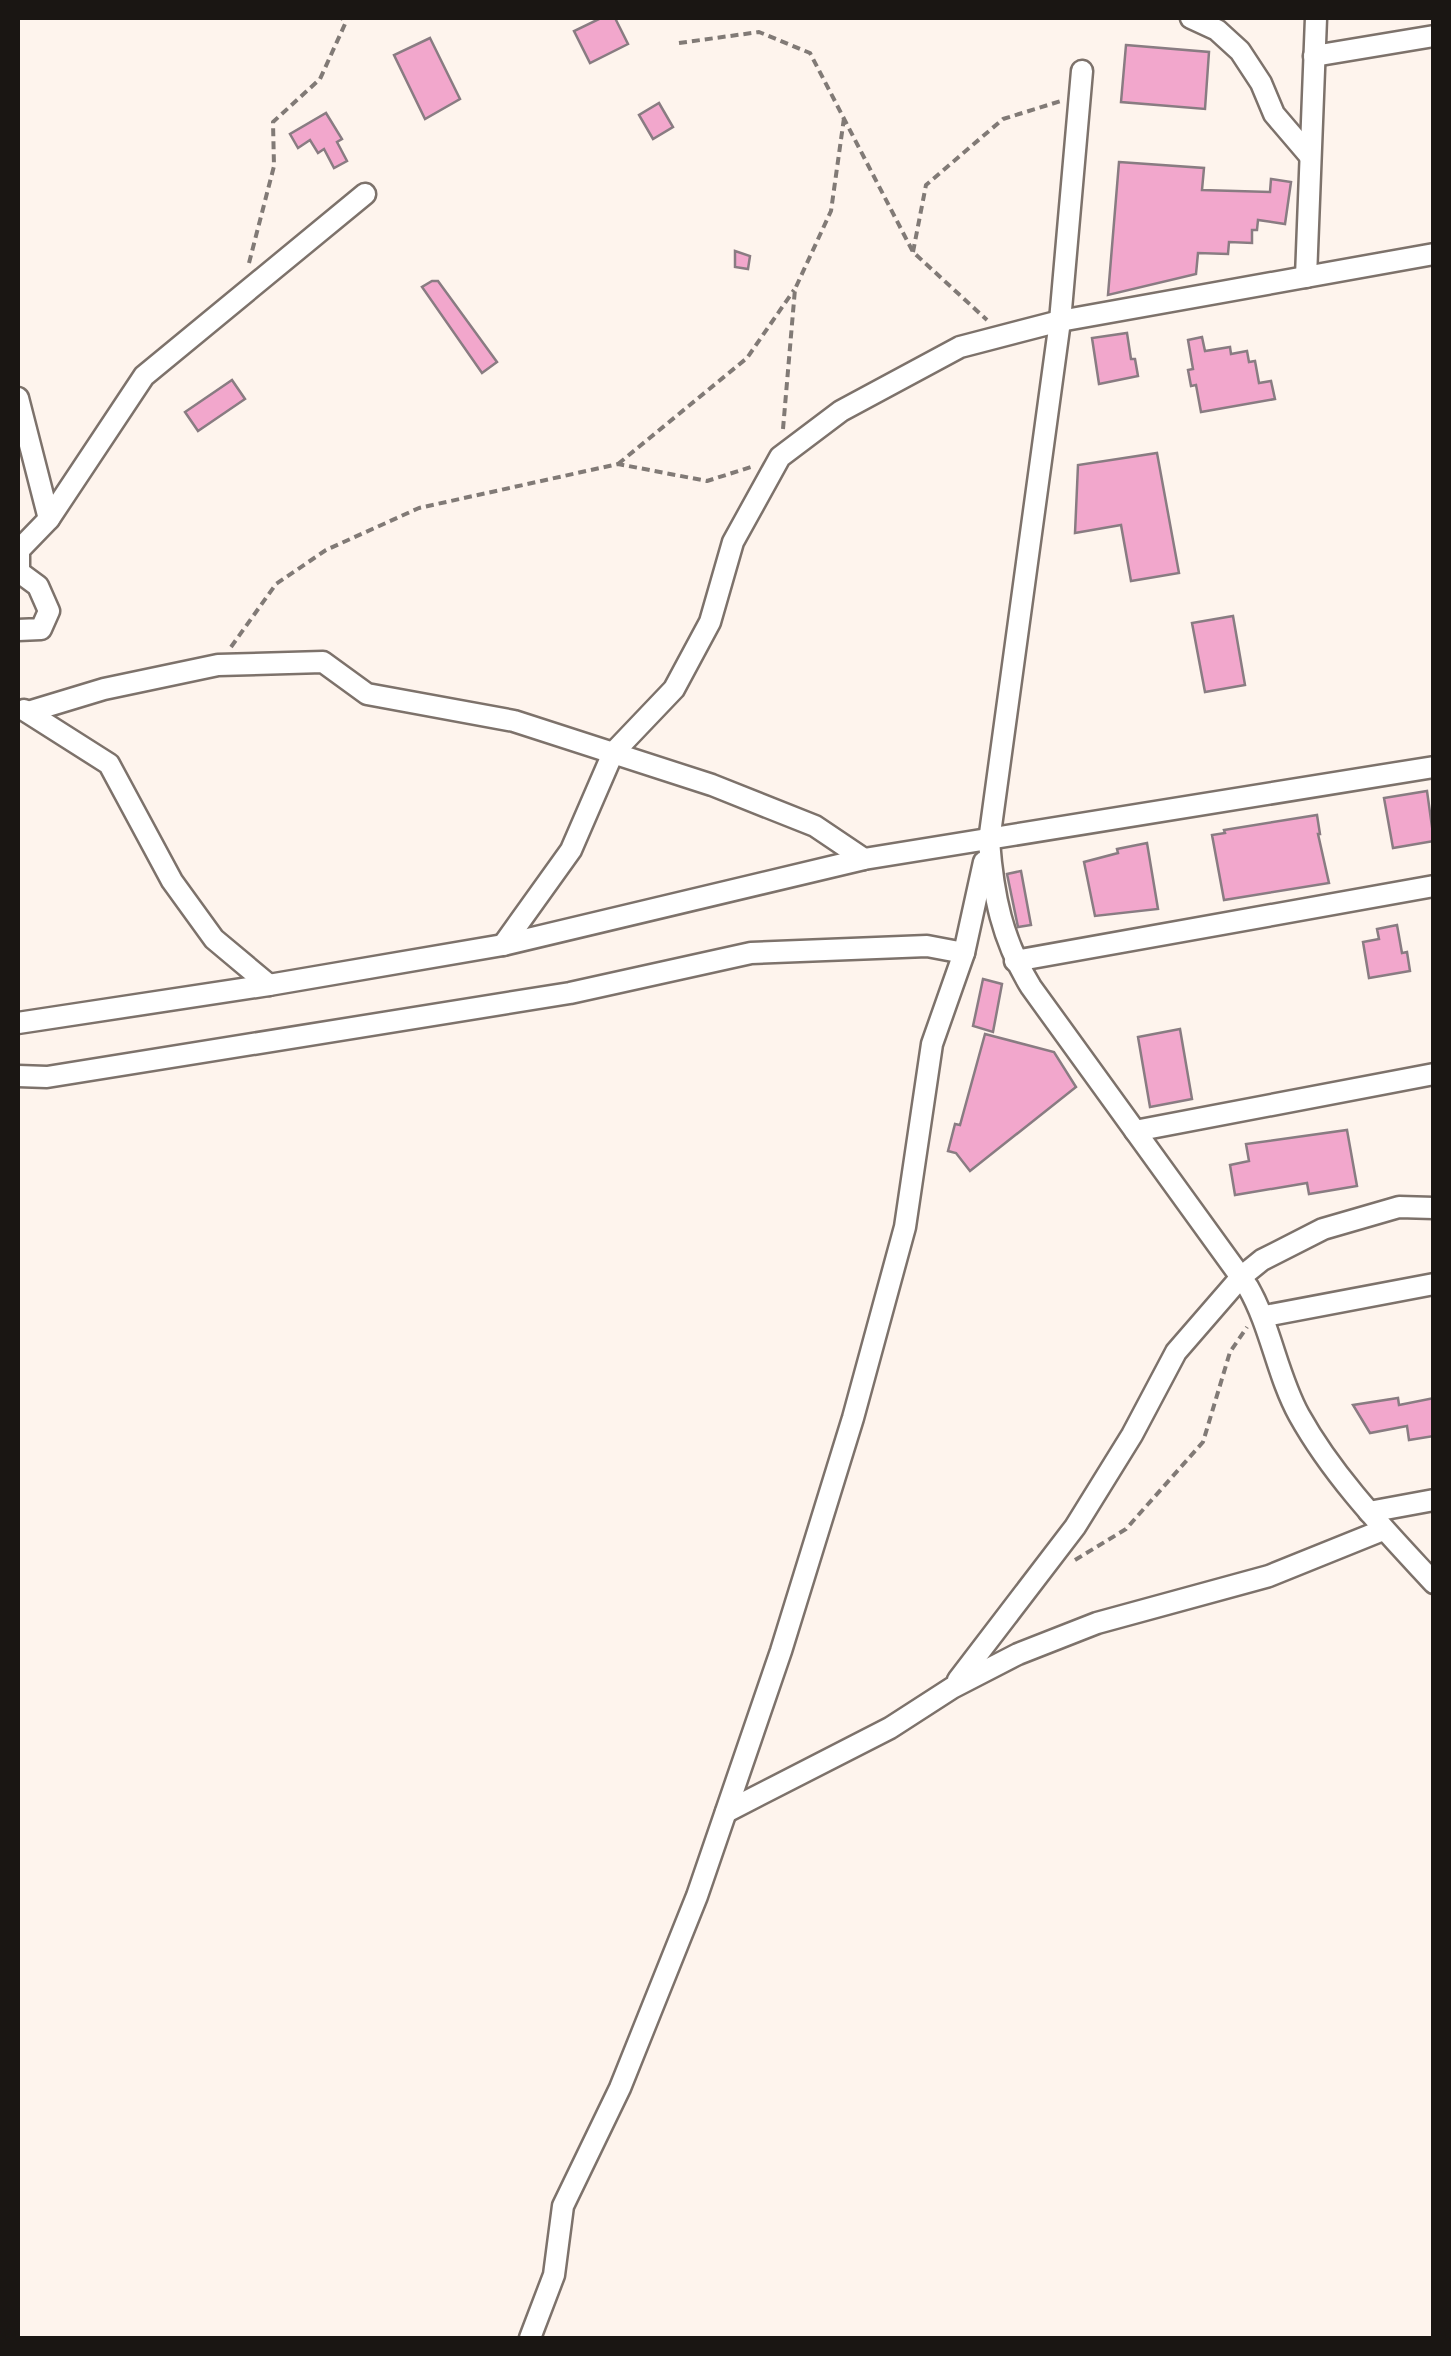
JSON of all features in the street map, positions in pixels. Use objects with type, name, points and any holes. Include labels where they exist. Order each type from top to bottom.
[{"type":"street","points":[[1190,18],[1217,30],[1240,52],[1261,83],[1274,114],[1309,156]]},
{"type":"street","points":[[1306,277],[1316,18]]},
{"type":"street","points":[[1314,56],[1434,36]]},
{"type":"street","points":[[530,2338],[554,2274],[563,2206],[620,2088],[657,1998],[782,1651],[853,1418],[905,1227],[932,1044],[964,953],[988,841],[1060,321],[1082,71]]},
{"type":"street","points":[[18,630],[41,629],[49,611],[38,586],[19,572],[19,550],[49,520],[144,376],[364,194]]},
{"type":"street","points":[[503,945],[570,850],[613,752],[674,689],[710,622],[734,542],[780,458],[841,411],[960,346],[1060,321],[1434,254]]},
{"type":"street","points":[[18,398],[49,520]]},
{"type":"street","points":[[23,709],[218,665],[324,662],[367,694],[514,721],[712,786],[815,826],[864,859]]},
{"type":"street","points":[[23,709],[109,764],[172,881],[214,939],[269,985]]},
{"type":"street","points":[[18,1023],[503,945],[864,859],[1434,766]]},
{"type":"street","points":[[988,841],[996,904],[1016,960],[1031,987],[1241,1277],[1262,1311],[1298,1414],[1369,1512],[1434,1583]]},
{"type":"street","points":[[1016,960],[1434,886]]},
{"type":"street","points":[[18,1076],[47,1077],[384,1025],[570,993],[752,953],[927,946],[964,953]]},
{"type":"street","points":[[1136,1131],[1434,1074]]},
{"type":"street","points":[[952,1688],[1075,1527],[1132,1435],[1176,1352],[1241,1277],[1262,1260],[1323,1229],[1399,1207],[1434,1208]]},
{"type":"street","points":[[1262,1311],[1434,1284]]},
{"type":"street","points":[[1369,1512],[1434,1500]]},
{"type":"street","points":[[726,1812],[890,1728],[952,1688],[1057,1638],[1137,1611],[1254,1581],[1384,1530]]},
{"type":"path","points":[[241,297],[274,166],[273,122],[320,79],[344,24],[342,18]]},
{"type":"path","points":[[680,43],[759,32],[810,53],[914,252],[1003,335]]},
{"type":"path","points":[[914,252],[926,185],[1004,119],[1080,95]]},
{"type":"path","points":[[618,464],[747,358],[795,289],[831,211],[844,118]]},
{"type":"path","points":[[218,665],[276,584],[326,550],[419,508],[618,464],[707,481],[780,458],[795,289]]},
{"type":"path","points":[[1063,1567],[1126,1529],[1203,1442],[1230,1352],[1262,1311]]},
{"type":"building","points":[[601,18],[615,18],[628,44],[590,63],[574,31]]},
{"type":"building","points":[[430,38],[460,99],[425,119],[394,55]]},
{"type":"building","points":[[1126,45],[1209,52],[1205,109],[1121,102]]},
{"type":"building","points":[[659,103],[673,127],[653,139],[639,115]]},
{"type":"building","points":[[326,113],[342,139],[337,142],[347,161],[334,168],[324,149],[318,153],[310,140],[298,148],[290,134]]},
{"type":"building","points":[[1119,162],[1204,168],[1202,190],[1270,192],[1271,179],[1291,182],[1285,224],[1258,220],[1257,230],[1252,230],[1252,243],[1229,242],[1228,254],[1198,253],[1196,274],[1108,295]]},
{"type":"building","points":[[735,251],[750,256],[748,269],[735,267]]},
{"type":"building","points":[[438,281],[497,362],[482,373],[422,287]]},
{"type":"building","points":[[1127,333],[1138,376],[1099,384],[1092,338]]},
{"type":"building","points":[[1202,337],[1205,351],[1230,347],[1231,354],[1247,351],[1249,362],[1255,361],[1259,383],[1271,381],[1275,399],[1201,412],[1196,385],[1191,386],[1188,370],[1193,369],[1188,340]]},
{"type":"building","points":[[232,380],[245,399],[198,431],[185,412]]},
{"type":"building","points":[[1157,453],[1179,573],[1131,581],[1121,525],[1075,533],[1078,465]]},
{"type":"building","points":[[1233,616],[1245,685],[1205,692],[1192,623]]},
{"type":"building","points":[[1427,791],[1434,841],[1393,848],[1384,798]]},
{"type":"building","points":[[1317,815],[1329,883],[1224,900],[1212,835]]},
{"type":"building","points":[[1147,843],[1158,909],[1095,916],[1084,862]]},
{"type":"building","points":[[1021,871],[1031,925],[1018,927],[1007,874]]},
{"type":"building","points":[[1397,925],[1410,971],[1369,978],[1363,942],[1379,939],[1377,929]]},
{"type":"building","points":[[983,979],[1002,984],[993,1032],[973,1026]]},
{"type":"building","points":[[1180,1029],[1192,1099],[1150,1107],[1138,1037]]},
{"type":"building","points":[[985,1034],[1054,1052],[1076,1087],[970,1171],[956,1153],[948,1151],[955,1124],[960,1125]]},
{"type":"building","points":[[1347,1130],[1357,1186],[1309,1194],[1307,1183],[1235,1195],[1230,1165],[1249,1161],[1246,1144]]},
{"type":"building","points":[[1398,1398],[1399,1405],[1434,1398],[1434,1436],[1409,1440],[1407,1426],[1370,1433],[1353,1405]]}]
